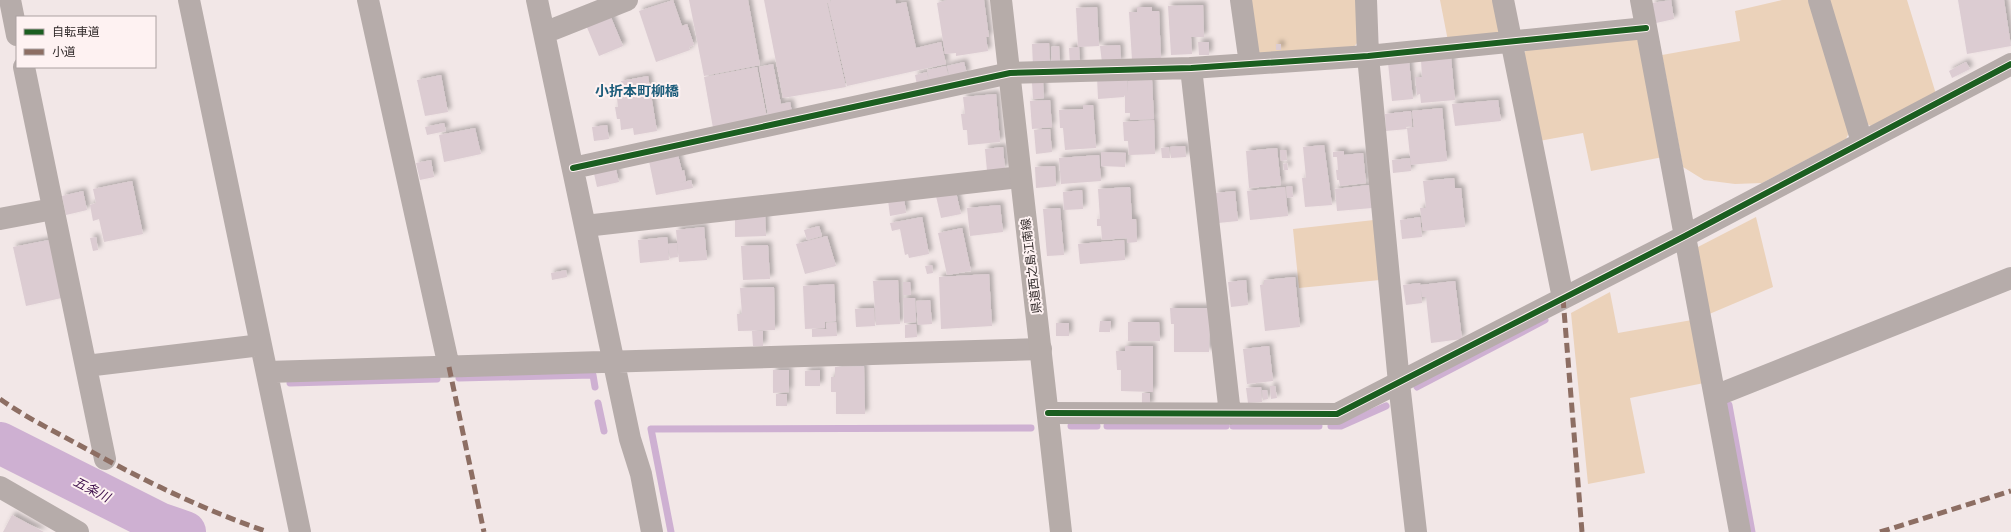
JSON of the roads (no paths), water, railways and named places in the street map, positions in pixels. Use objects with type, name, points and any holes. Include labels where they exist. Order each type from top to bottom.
[{"type":"main road","name":"県道西之島江南線","points":[[1001,0],[1061,532]]},
{"type":"street","points":[[10,0],[16,30]]},
{"type":"street","points":[[189,0],[300,532]]},
{"type":"street","points":[[368,0],[449,367]]},
{"type":"street","points":[[537,0],[630,439],[641,474],[652,532]]},
{"type":"street","points":[[544,33],[627,0]]},
{"type":"street","points":[[1241,0],[1250,64]]},
{"type":"street","points":[[1366,0],[1368,56],[1399,383],[1416,532]]},
{"type":"street","points":[[1503,0],[1563,298]]},
{"type":"street","points":[[1641,0],[1740,532]]},
{"type":"street","points":[[1819,0],[1862,142]]},
{"type":"street","points":[[573,168],[1010,73],[1191,68],[1368,56],[1646,28]]},
{"type":"street","points":[[1048,413],[1337,414],[1685,236],[2011,64]]},
{"type":"street","points":[[24,68],[105,459]]},
{"type":"street","points":[[1191,68],[1230,414]]},
{"type":"street","points":[[585,226],[1020,177]]},
{"type":"street","points":[[0,219],[53,209]]},
{"type":"street","points":[[1715,396],[2011,278]]},
{"type":"street","points":[[86,366],[261,345]]},
{"type":"street","points":[[267,372],[1040,349]]},
{"type":"street","points":[[0,487],[78,532]]},
{"type":"waterway","points":[[1417,387],[1545,320]]},
{"type":"waterway","points":[[459,378],[593,375],[595,387]]},
{"type":"waterway","points":[[290,383],[437,379]]},
{"type":"waterway","points":[[598,403],[604,431]]},
{"type":"waterway","points":[[1729,405],[1752,532]]},
{"type":"waterway","points":[[1331,426],[1341,426],[1386,406]]},
{"type":"waterway","points":[[1071,426],[1097,426]]},
{"type":"waterway","points":[[1107,426],[1226,426]]},
{"type":"waterway","points":[[1233,426],[1319,426]]},
{"type":"waterway","points":[[671,532],[651,429],[1031,428]]},
{"type":"waterway","name":"五条川","points":[[0,443],[159,523],[185,532]]},
{"type":"district","name":"小折本町柳橋","points":[[637,91]]}]
